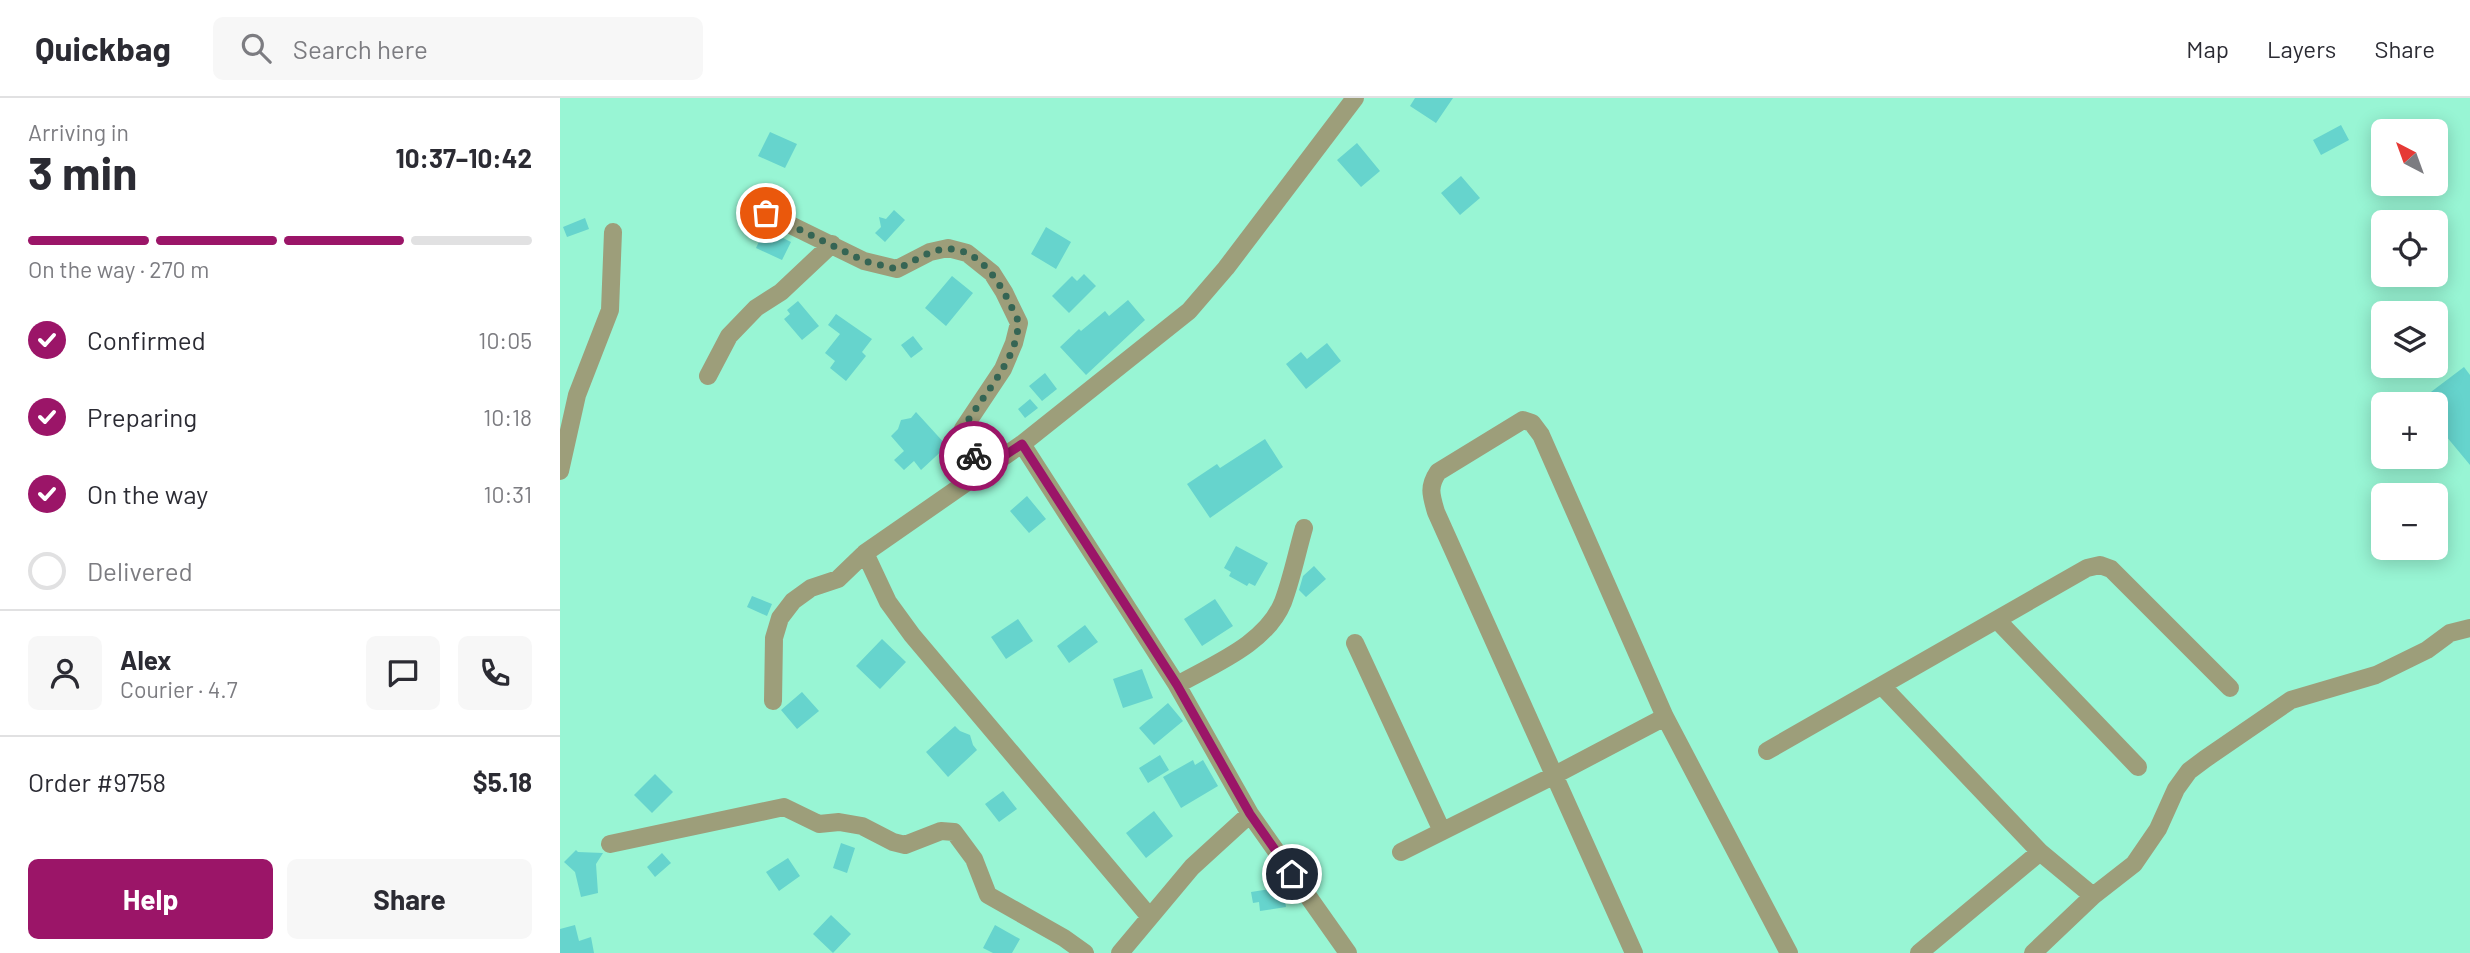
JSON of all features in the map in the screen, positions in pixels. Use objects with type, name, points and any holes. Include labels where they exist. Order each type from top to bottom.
[{"type":"street","points":[[773,701],[774,638],[780,618],[793,601],[811,588],[838,579],[865,554],[1022,444],[1189,311],[1208,292],[1355,98]]},
{"type":"street","points":[[766,213],[864,261],[897,269],[930,252],[948,248],[967,253],[992,273],[1019,323],[1003,369],[963,429],[962,437],[986,468]]},
{"type":"street","points":[[560,471],[577,395],[610,310],[613,232]]},
{"type":"street","points":[[708,376],[729,336],[756,308],[781,292],[832,244]]},
{"type":"street","points":[[1634,953],[1441,525],[1429,491],[1438,472],[1523,420],[1532,423],[1541,435],[1665,717],[1789,953]]},
{"type":"street","points":[[1022,444],[1177,685],[1250,814],[1348,953]]},
{"type":"street","points":[[1177,685],[1249,643],[1275,618],[1283,603],[1304,528]]},
{"type":"street","points":[[865,554],[888,602],[912,635],[1149,916]]},
{"type":"street","points":[[1767,751],[2087,568],[2100,565],[2111,569],[2230,688]]},
{"type":"street","points":[[1997,620],[2138,767]]},
{"type":"street","points":[[2033,953],[2093,896],[2134,864],[2158,829],[2176,789],[2189,771],[2205,759],[2291,700],[2376,676],[2427,650],[2450,633],[2470,628]]},
{"type":"street","points":[[1354,643],[1442,831]]},
{"type":"street","points":[[1882,687],[2040,852],[2093,896]]},
{"type":"street","points":[[1401,852],[1665,717]]},
{"type":"street","points":[[610,844],[784,807],[818,824],[839,822],[862,826],[893,842],[905,845],[941,831],[954,832],[974,859],[988,895],[1064,938],[1084,953]]},
{"type":"street","points":[[1120,953],[1149,916],[1211,848],[1250,814]]},
{"type":"street","points":[[1919,953],[2040,852]]},
{"type":"building","points":[[1415,98],[1453,98],[1436,123],[1410,106]]},
{"type":"building","points":[[2341,125],[2349,140],[2321,155],[2313,140]]},
{"type":"building","points":[[770,132],[797,144],[785,168],[758,156]]},
{"type":"building","points":[[1357,143],[1380,171],[1361,187],[1337,160]]},
{"type":"building","points":[[1461,176],[1480,198],[1460,215],[1441,193]]},
{"type":"building","points":[[894,210],[905,220],[885,242],[875,233],[881,227],[879,217],[886,219]]},
{"type":"building","points":[[585,218],[589,229],[567,237],[563,227]]},
{"type":"building","points":[[1046,227],[1071,242],[1056,269],[1031,254]]},
{"type":"building","points":[[765,229],[791,242],[782,260],[756,248]]},
{"type":"building","points":[[1084,274],[1096,286],[1069,313],[1052,296],[1072,276],[1077,281]]},
{"type":"building","points":[[952,276],[973,293],[946,326],[925,308]]},
{"type":"building","points":[[1128,300],[1145,320],[1086,375],[1060,347],[1079,329],[1081,331],[1105,311],[1109,316]]},
{"type":"building","points":[[798,301],[819,326],[802,340],[784,319],[790,314],[787,310]]},
{"type":"building","points":[[836,314],[872,339],[862,352],[866,356],[846,381],[830,368],[835,361],[825,353],[840,334],[828,325]]},
{"type":"building","points":[[913,336],[923,349],[911,358],[901,345]]},
{"type":"building","points":[[1327,343],[1341,361],[1306,389],[1286,364],[1301,352],[1307,359]]},
{"type":"building","points":[[2464,367],[2470,375],[2470,465],[2448,438],[2448,392],[2431,392]]},
{"type":"building","points":[[1045,373],[1057,389],[1042,401],[1029,386]]},
{"type":"building","points":[[1030,399],[1038,408],[1025,418],[1018,409]]},
{"type":"building","points":[[916,412],[947,446],[921,470],[914,461],[904,470],[894,460],[904,451],[891,436],[898,429],[901,420],[911,418]]},
{"type":"building","points":[[1265,439],[1283,467],[1210,518],[1187,484],[1217,464],[1220,468]]},
{"type":"building","points":[[1027,496],[1046,519],[1029,533],[1010,511]]},
{"type":"building","points":[[1236,546],[1268,563],[1255,586],[1249,583],[1247,586],[1229,576],[1231,572],[1224,568]]},
{"type":"building","points":[[1314,566],[1326,579],[1306,597],[1299,590],[1303,576]]},
{"type":"building","points":[[752,596],[772,604],[767,616],[747,607]]},
{"type":"building","points":[[1215,599],[1233,626],[1202,646],[1184,619]]},
{"type":"building","points":[[1018,619],[1033,641],[1006,659],[991,637]]},
{"type":"building","points":[[1085,625],[1098,642],[1069,663],[1057,646]]},
{"type":"building","points":[[882,639],[906,662],[880,689],[856,666]]},
{"type":"building","points":[[1142,669],[1153,698],[1123,708],[1113,679]]},
{"type":"building","points":[[802,692],[819,711],[797,729],[781,710]]},
{"type":"building","points":[[1168,703],[1183,721],[1154,745],[1139,728]]},
{"type":"building","points":[[955,726],[970,735],[977,750],[948,777],[926,752]]},
{"type":"building","points":[[1160,755],[1169,770],[1148,783],[1139,768]]},
{"type":"building","points":[[1193,760],[1195,765],[1203,760],[1218,786],[1181,808],[1163,777]]},
{"type":"building","points":[[655,774],[673,792],[652,813],[634,795]]},
{"type":"building","points":[[1003,791],[1017,809],[999,822],[985,804]]},
{"type":"building","points":[[1154,811],[1173,836],[1146,858],[1126,833]]},
{"type":"building","points":[[841,843],[855,848],[847,873],[833,868]]},
{"type":"building","points":[[576,850],[603,853],[596,864],[598,893],[581,897],[575,872],[564,862]]},
{"type":"building","points":[[662,853],[671,863],[655,877],[647,867]]},
{"type":"building","points":[[788,858],[800,876],[779,891],[766,872]]},
{"type":"building","points":[[1283,887],[1286,907],[1260,911],[1259,902],[1253,903],[1251,892]]},
{"type":"building","points":[[831,915],[851,934],[833,953],[813,934]]},
{"type":"building","points":[[575,925],[579,941],[591,937],[594,953],[560,953],[560,929]]},
{"type":"building","points":[[995,925],[1020,939],[1012,953],[993,953],[983,948]]},
{"type":"way so far","points":[[766,213],[864,261],[897,269],[930,252],[948,248],[967,253],[992,273],[1019,323],[1003,369],[963,429],[962,437],[974,456]]},
{"type":"route","points":[[974,456],[986,468],[1022,444],[1177,685],[1250,814],[1292,874]]}]
